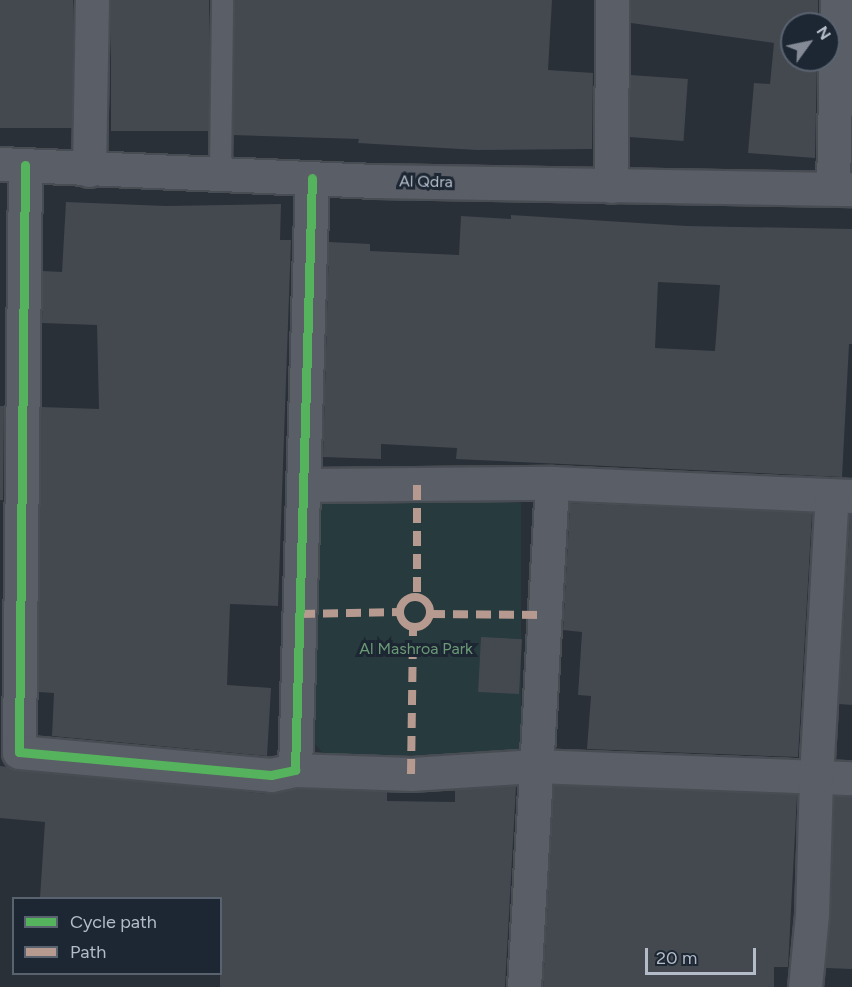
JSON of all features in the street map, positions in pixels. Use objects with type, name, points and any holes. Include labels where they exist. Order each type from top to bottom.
[{"type":"street","points":[[89,170],[93,0]]},
{"type":"street","points":[[611,186],[612,0]]},
{"type":"street","points":[[837,0],[842,188]]},
{"type":"street","points":[[13,165],[22,639],[8,725],[19,752],[271,776],[295,770],[411,774],[536,766],[852,778]]},
{"type":"street","name":"Al Qdra","points":[[13,165],[89,170],[220,171],[312,178],[611,186],[842,188]]},
{"type":"street","points":[[295,770],[312,178]]},
{"type":"street","points":[[303,485],[552,483],[842,495],[816,777],[812,914],[805,987]]},
{"type":"street","points":[[524,987],[552,483]]},
{"type":"lane","points":[[220,171],[222,0]]},
{"type":"green space","name":"Al Mashroa Park","points":[[317,498],[521,503],[521,756],[325,755],[307,736]]},
{"type":"building","points":[[0,0],[73,0],[73,128],[0,128]]},
{"type":"building","points":[[111,0],[209,0],[209,131],[111,131]]},
{"type":"building","points":[[235,0],[552,0],[548,70],[593,73],[592,149],[477,150],[358,143],[359,139],[233,135]]},
{"type":"building","points":[[631,0],[818,0],[818,12],[780,12],[780,72],[817,72],[815,158],[748,153],[754,83],[770,84],[774,43],[631,23]]},
{"type":"building","points":[[630,75],[688,79],[684,141],[626,137]]},
{"type":"building","points":[[66,202],[166,206],[281,204],[280,240],[291,240],[278,606],[230,604],[227,685],[271,688],[267,756],[52,736],[54,693],[38,692],[41,407],[99,409],[97,325],[42,323],[43,271],[62,272]]},
{"type":"building","points":[[511,215],[687,226],[852,229],[852,344],[849,344],[842,477],[456,459],[457,448],[381,444],[381,459],[323,457],[329,242],[370,244],[370,251],[459,255],[461,216],[511,219]],"holes":[[[658,282],[720,285],[715,351],[655,348]]]},
{"type":"building","points":[[0,406],[4,406],[3,500],[0,500]]},
{"type":"building","points":[[570,503],[812,513],[798,757],[587,749],[591,696],[578,695],[582,632],[563,630]]},
{"type":"building","points":[[850,515],[852,515],[852,705],[839,704]]},
{"type":"building","points":[[481,637],[522,639],[519,694],[478,692]]},
{"type":"building","points":[[0,766],[269,794],[297,789],[387,792],[387,801],[455,802],[455,790],[516,786],[505,987],[220,987],[222,897],[40,897],[45,822],[0,818]]},
{"type":"building","points":[[554,785],[797,795],[788,967],[774,967],[774,987],[543,987]]},
{"type":"building","points":[[834,796],[852,797],[852,969],[826,968]]},
{"type":"marked path","points":[[417,485],[417,597]]},
{"type":"marked path","points":[[415,597],[426,601],[430,612],[426,623],[415,627],[404,623],[400,612],[404,601],[415,597]]},
{"type":"marked path","points":[[300,614],[400,612]]},
{"type":"marked path","points":[[430,614],[545,615]]},
{"type":"marked path","points":[[411,774],[413,627]]},
{"type":"cycle path","points":[[25,165],[19,752],[271,775],[295,770],[312,178]]}]
